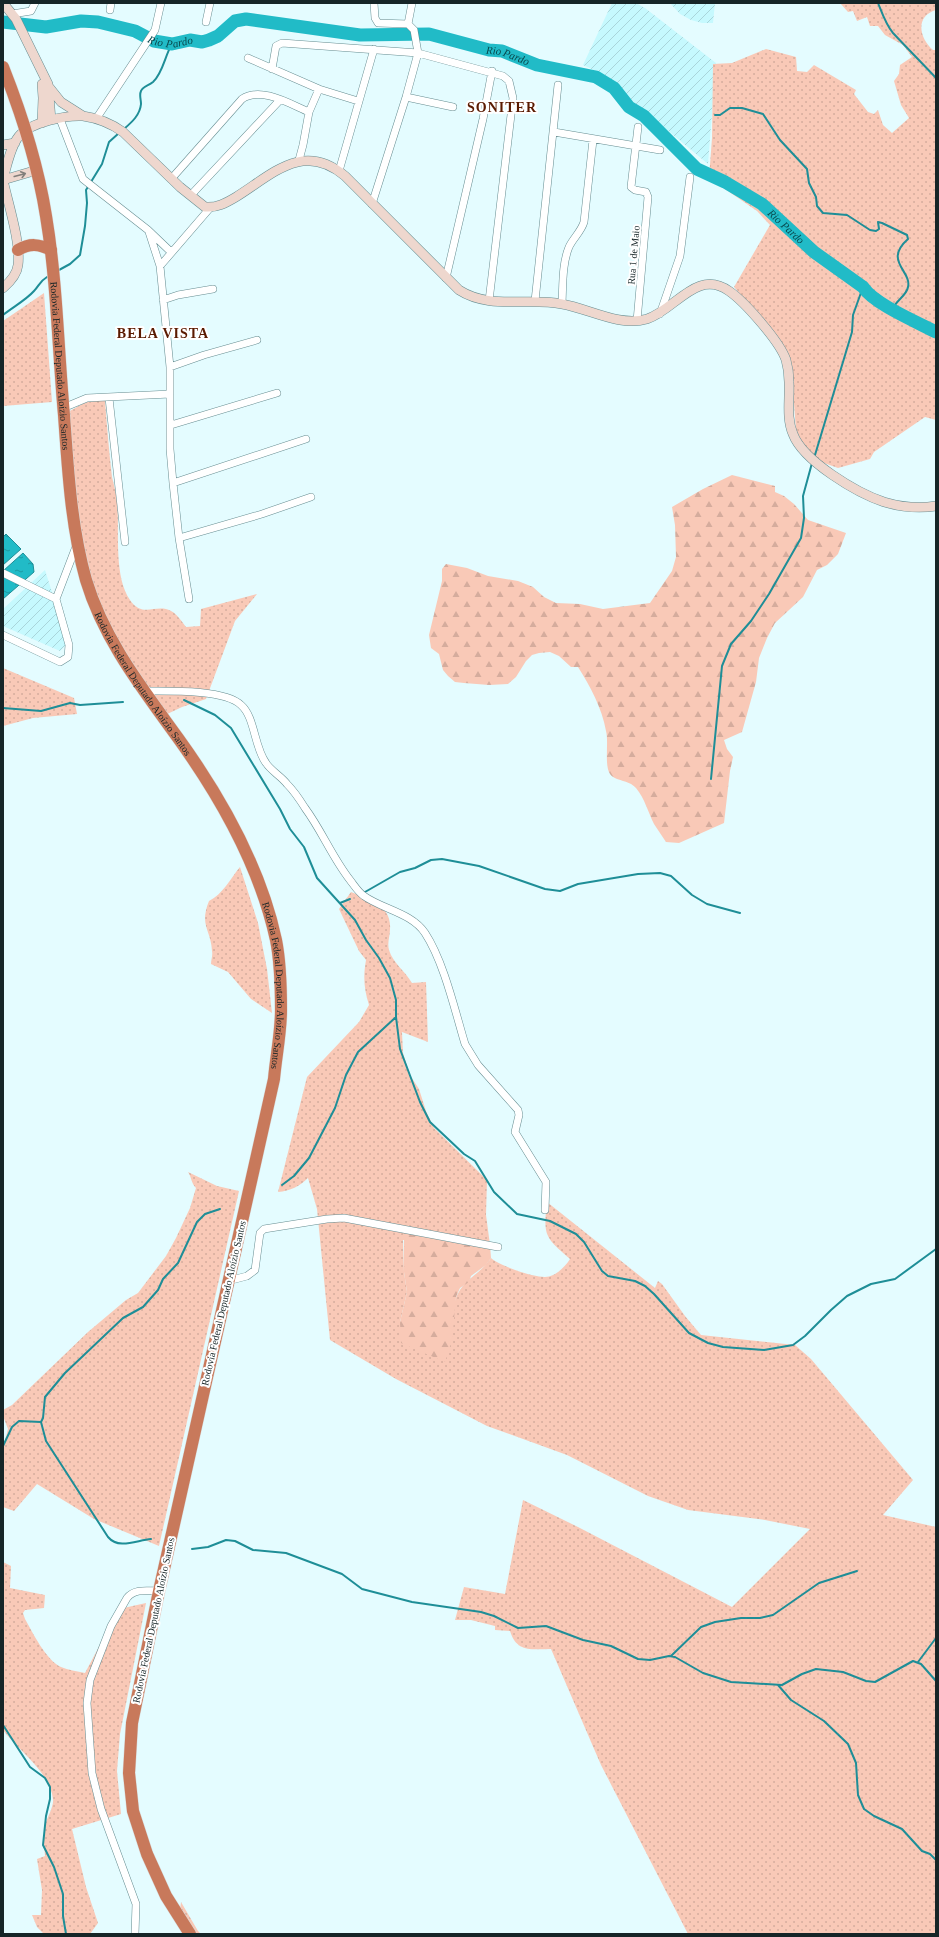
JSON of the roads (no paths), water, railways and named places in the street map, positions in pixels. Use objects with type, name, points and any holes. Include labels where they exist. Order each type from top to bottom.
[{"type":"highway","name":"Rodovia Federal Deputado Aloízio Santos","points":[[3,66],[26,130],[37,170],[46,215],[51,250],[70,494],[77,544],[95,606],[105,630],[120,656],[197,764],[245,847],[264,894],[276,942],[281,1011],[274,1079],[227,1281],[159,1591],[132,1723],[129,1773],[133,1811],[147,1854],[166,1896],[190,1934]]},
{"type":"highway","points":[[18,250],[30,245],[37,245],[51,250]]},
{"type":"street","points":[[3,3],[14,17],[24,35],[49,87],[56,119],[81,176],[86,182],[148,230],[171,252]]},
{"type":"street","points":[[14,17],[31,11],[35,3]]},
{"type":"street","points":[[96,119],[154,30],[161,3]]},
{"type":"street","points":[[206,22],[210,3]]},
{"type":"street","points":[[372,204],[406,97],[418,53],[414,30],[408,24],[378,24],[375,18],[374,3]]},
{"type":"street","points":[[408,24],[412,3]]},
{"type":"street","points":[[272,69],[276,46],[282,43],[418,53],[492,71],[503,76],[509,81],[513,98],[489,301]]},
{"type":"street","points":[[339,171],[374,49]]},
{"type":"street","points":[[248,58],[319,88],[358,101]]},
{"type":"street","points":[[446,278],[483,119],[492,71]]},
{"type":"street","points":[[42,72],[42,123]]},
{"type":"street","points":[[535,301],[558,85]]},
{"type":"street","points":[[49,87],[61,102],[84,116],[96,119],[120,129],[201,205],[210,208]]},
{"type":"street","points":[[299,160],[309,112],[319,88]]},
{"type":"street","points":[[172,178],[242,99],[253,93],[280,100],[309,112]]},
{"type":"street","points":[[406,97],[453,107]]},
{"type":"street","points":[[191,196],[280,100]]},
{"type":"street","points":[[3,288],[14,277],[18,266],[18,250],[3,180],[15,143],[26,130],[42,123],[56,119],[84,116]]},
{"type":"street","points":[[636,146],[638,127]]},
{"type":"street","points":[[554,132],[593,140],[660,150]]},
{"type":"street","points":[[562,304],[564,271],[568,249],[582,229],[584,222],[593,140]]},
{"type":"street","points":[[3,145],[15,143]]},
{"type":"street","name":"Rua 1 de Maio","points":[[636,146],[632,187],[635,190],[645,192],[648,195],[637,321]]},
{"type":"street","points":[[160,266],[210,208],[229,201],[283,166],[299,160],[322,163],[339,171],[446,278],[466,295],[476,299],[489,301],[535,301],[562,304],[615,319],[637,321],[659,314],[698,285],[716,285],[727,289],[735,295],[753,315],[783,354],[789,376],[790,424],[798,444],[805,453],[835,476],[883,502],[920,508],[936,506]]},
{"type":"street","points":[[3,180],[37,170]]},
{"type":"street","points":[[659,314],[680,256],[690,177]]},
{"type":"street","points":[[148,230],[160,266],[170,367],[170,449],[173,484],[179,538],[189,599]]},
{"type":"street","points":[[163,300],[213,289]]},
{"type":"street","points":[[170,367],[204,355],[257,340]]},
{"type":"street","points":[[171,424],[277,393]]},
{"type":"street","points":[[63,408],[87,398],[170,394]]},
{"type":"street","points":[[109,398],[125,542]]},
{"type":"street","points":[[173,484],[306,440]]},
{"type":"street","points":[[179,538],[262,514],[311,497]]},
{"type":"street","points":[[3,635],[60,662],[68,657],[69,645],[56,599],[77,544]]},
{"type":"street","points":[[3,572],[56,599]]},
{"type":"street","points":[[144,690],[178,691],[217,695],[235,700],[242,705],[246,711],[260,753],[266,764],[287,783],[307,810],[338,864],[358,890],[370,900],[410,920],[424,932],[441,969],[471,1055],[518,1110],[519,1115],[515,1132],[546,1182],[545,1210]]},
{"type":"street","points":[[227,1281],[247,1276],[255,1270],[258,1238],[264,1228],[327,1219],[356,1220],[498,1247]]},
{"type":"street","points":[[135,1934],[136,1904],[101,1809],[92,1774],[87,1703],[90,1680],[111,1626],[127,1598],[135,1592],[159,1591]]},
{"type":"water","points":[[6,534],[21,549],[3,565],[3,537]]},
{"type":"water","points":[[23,553],[33,564],[34,572],[3,599],[3,571]]},
{"type":"waterway","points":[[878,3],[884,19],[891,30],[936,78]]},
{"type":"waterway","name":"Rio Pardo","points":[[3,22],[46,27],[81,21],[98,22],[135,31],[154,41],[172,44],[190,40],[202,42],[209,40],[218,36],[235,21],[246,19],[360,35],[429,34],[489,50],[502,51],[537,65],[596,77],[614,88],[629,107],[644,116],[697,169],[725,182],[762,204],[814,252],[863,287],[876,300],[936,332]]},
{"type":"waterway","points":[[124,129],[137,115],[141,104],[141,91],[153,82],[159,74],[172,44]]},
{"type":"waterway","points":[[715,115],[720,115],[730,108],[742,108],[763,114],[780,140],[807,169],[809,183],[816,197],[817,206],[823,213],[847,215],[870,230],[876,231],[879,229],[878,222],[882,223],[907,235],[908,239],[901,247],[898,254],[898,260],[908,281],[908,287],[905,294],[895,305],[896,311]]},
{"type":"waterway","points":[[59,270],[70,264],[80,255],[85,226],[87,203],[86,190],[102,164],[109,142],[119,133]]},
{"type":"waterway","points":[[3,315],[27,297],[47,277]]},
{"type":"waterway","points":[[815,455],[852,332],[853,315],[863,287]]},
{"type":"waterway","points":[[711,779],[722,666],[731,644],[751,621],[769,594],[801,538],[804,518],[803,496],[812,463]]},
{"type":"waterway","points":[[184,700],[215,715],[231,728],[280,809],[290,829],[304,847],[317,878],[355,920],[390,978],[396,1000],[396,1017],[400,1049],[420,1102],[430,1122],[464,1154],[475,1161],[494,1192],[517,1214],[550,1221],[576,1234],[584,1242],[602,1271],[608,1276],[635,1281],[645,1286],[689,1333],[708,1343],[723,1347],[764,1350],[793,1345],[805,1336],[847,1296],[871,1284],[895,1279],[936,1249]]},
{"type":"waterway","points":[[3,708],[41,711],[70,703],[80,705],[123,702]]},
{"type":"waterway","points":[[365,892],[400,872],[415,868],[431,860],[442,859],[479,866],[545,889],[560,891],[578,884],[638,874],[660,873],[671,876],[692,895],[707,904],[740,913]]},
{"type":"waterway","points":[[340,903],[350,899]]},
{"type":"waterway","points":[[282,1185],[294,1176],[309,1158],[335,1108],[346,1075],[358,1052],[396,1017]]},
{"type":"waterway","points":[[151,1539],[123,1544],[112,1541],[108,1537],[46,1441],[41,1422],[43,1418],[45,1397],[65,1373],[123,1318],[143,1307],[158,1290],[163,1279],[178,1263],[197,1222],[205,1214],[220,1209]]},
{"type":"waterway","points":[[3,1446],[12,1427],[19,1421],[41,1422]]},
{"type":"waterway","points":[[192,1549],[208,1547],[226,1540],[235,1541],[253,1550],[286,1553],[342,1574],[362,1589],[412,1602],[481,1612],[494,1616],[518,1628],[546,1626],[583,1640],[611,1646],[638,1659],[650,1660],[669,1656],[675,1657],[703,1673],[731,1682],[782,1685],[802,1674],[816,1669],[843,1672],[866,1681],[875,1682],[913,1661],[921,1664],[936,1681]]},
{"type":"waterway","points":[[671,1656],[701,1627],[715,1622],[741,1618],[760,1618],[773,1615],[819,1583],[857,1571]]},
{"type":"waterway","points":[[918,1662],[936,1638]]},
{"type":"waterway","points":[[778,1685],[791,1700],[824,1721],[848,1744],[856,1763],[858,1795],[864,1809],[874,1816],[902,1829],[922,1851],[930,1854],[936,1860]]},
{"type":"waterway","points":[[3,1725],[30,1767],[45,1778],[50,1787],[50,1799],[46,1816],[43,1845],[54,1867],[63,1894],[63,1916],[66,1934]]},
{"type":"district","name":"SONITER","points":[[502,107]]},
{"type":"district","name":"BELA VISTA","points":[[163,333]]}]
